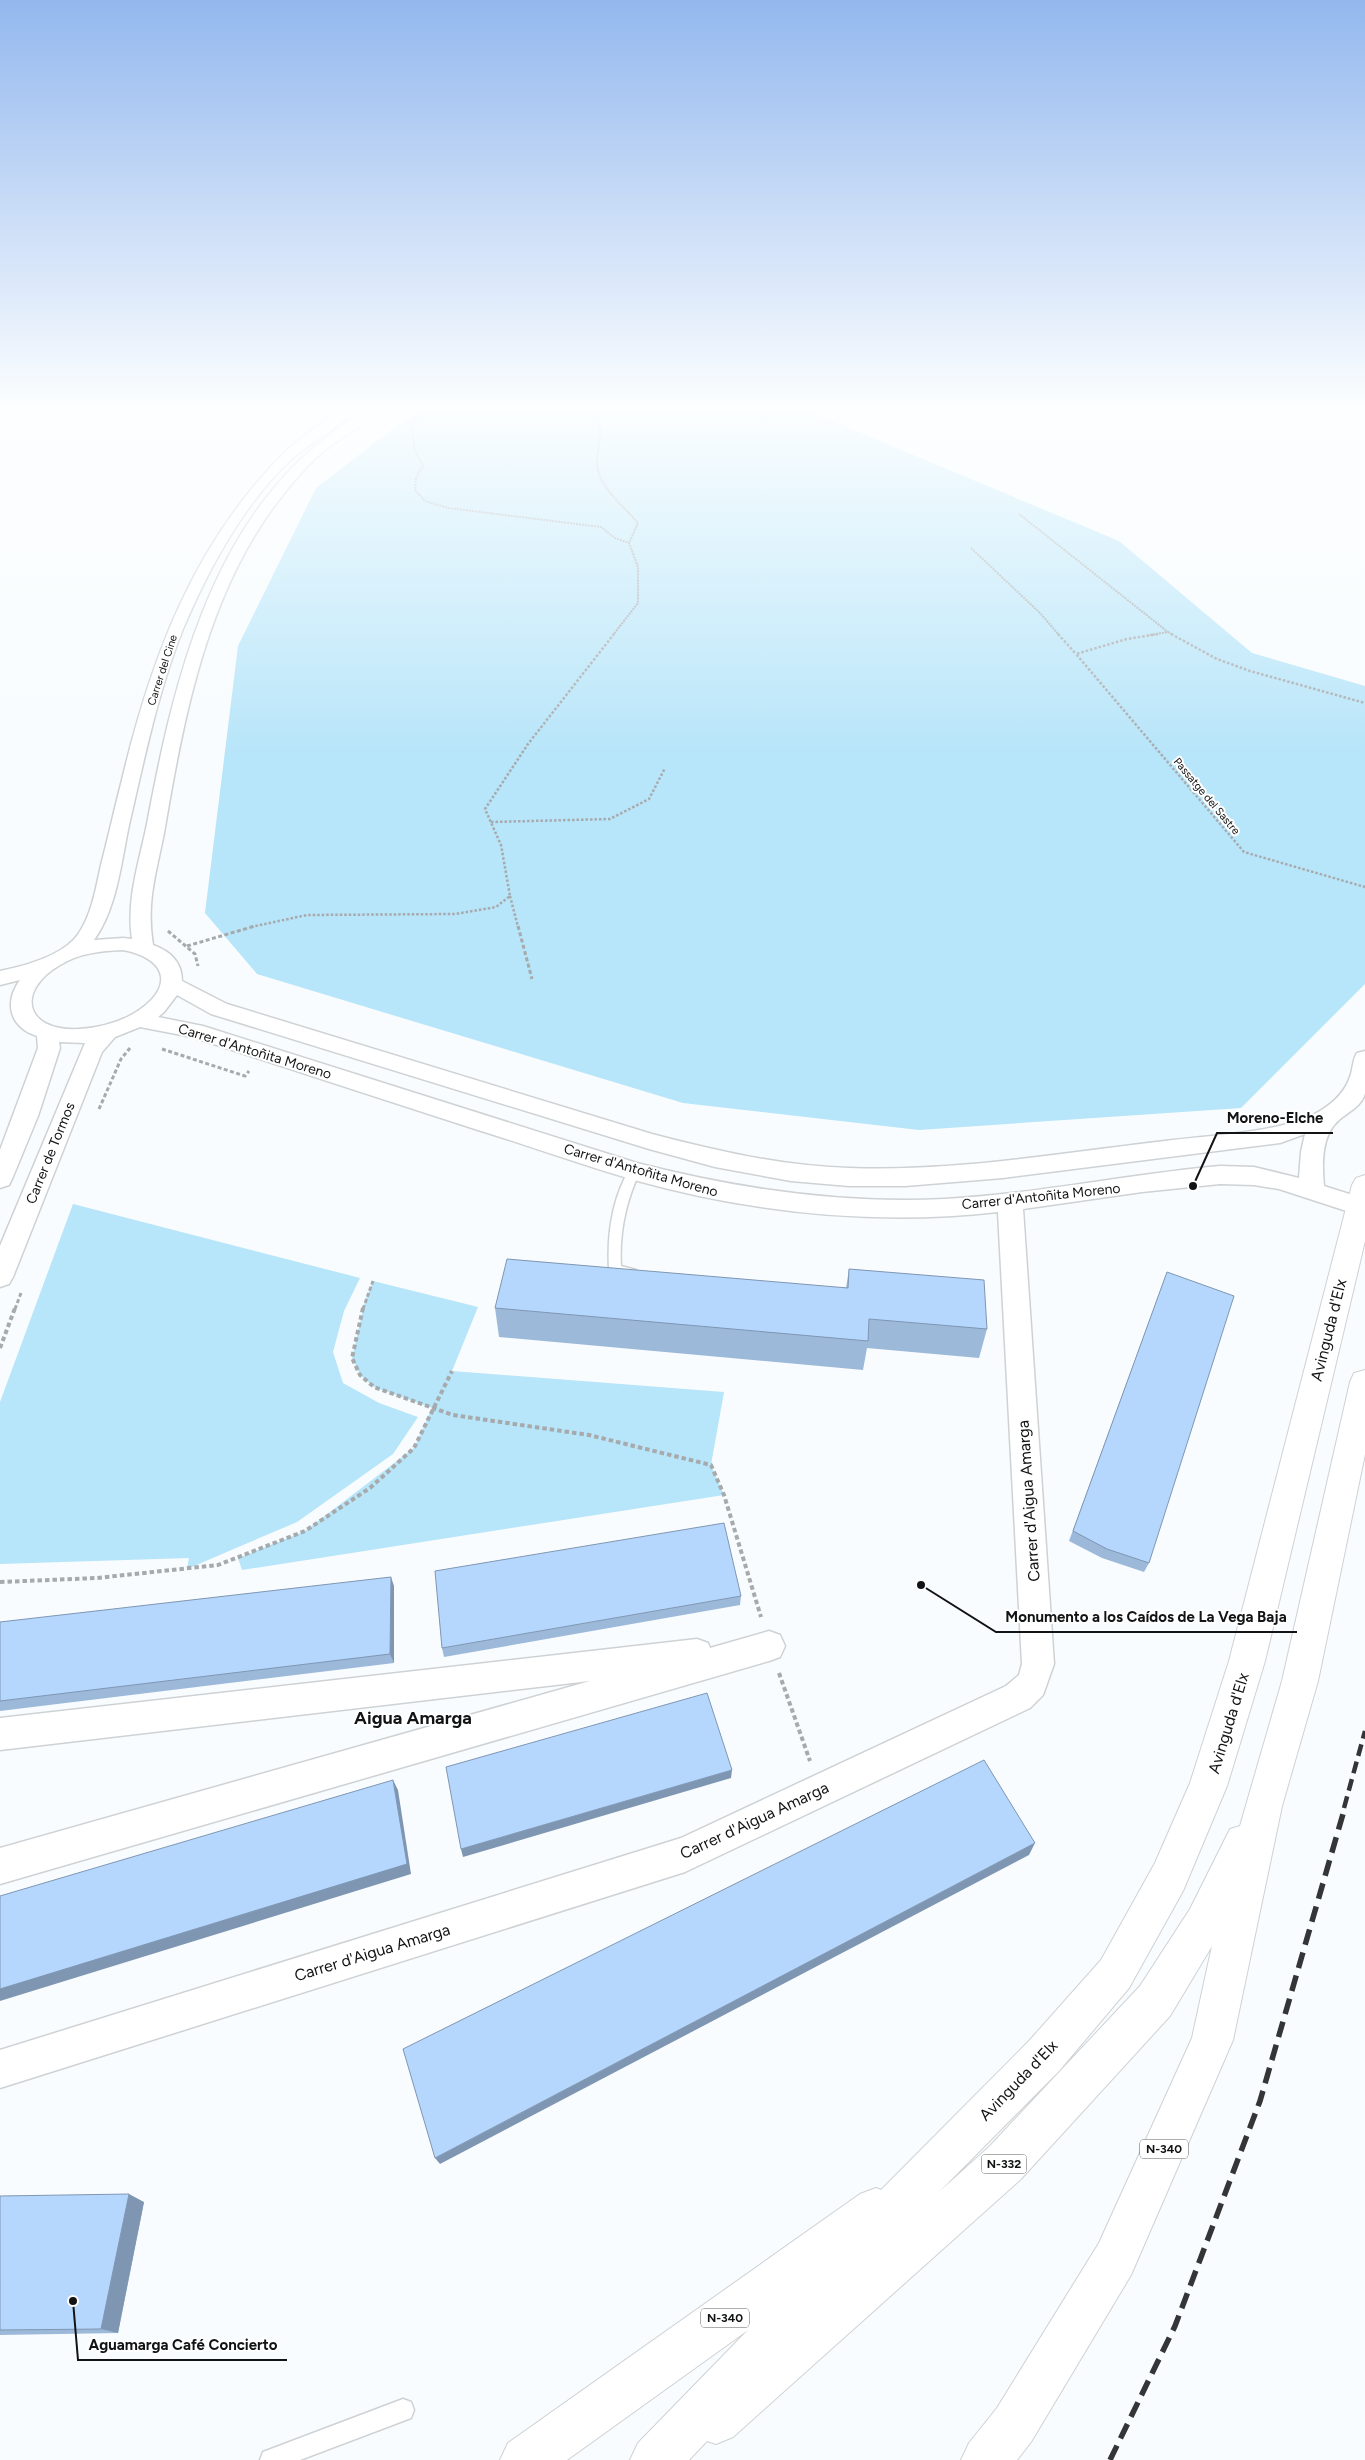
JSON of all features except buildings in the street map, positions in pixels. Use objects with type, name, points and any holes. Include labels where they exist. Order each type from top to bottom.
[{"type":"highway","name":"Avinguda d'Elx","points":[[924,2176],[1044,2056],[1115,1974],[1169,1877],[1208,1786],[1247,1661],[1363,1200]]},
{"type":"highway","points":[[1263,1806],[1300,1681],[1365,1382]]},
{"type":"highway","name":"N-340","points":[[986,2460],[1014,2425],[1114,2259],[1212,2040],[1263,1806]]},
{"type":"highway","name":"N-332","points":[[670,2460],[833,2318],[1005,2163],[1155,2001],[1204,1923],[1263,1806]]},
{"type":"highway","name":"N-340","points":[[525,2460],[924,2176]]},
{"type":"highway","points":[[655,2460],[814,2296],[924,2176]]},
{"type":"street","name":"Carrer del Cine","points":[[77,950],[90,932],[102,904],[146,721],[165,651],[207,560],[230,526]]},
{"type":"street","name":"Carrer del Cine","points":[[143,947],[140,902],[177,720],[196,650],[212,602],[254,526]]},
{"type":"street","points":[[0,978],[42,968],[77,950],[108,945],[143,947],[157,953],[167,962],[172,972],[172,984],[166,997],[155,1009],[115,1039],[65,1036],[47,1032],[34,1026],[25,1018],[21,1008],[21,994],[28,981],[42,968]]},
{"type":"street","name":"Carrer d'Antoñita Moreno","points":[[172,984],[219,1010],[715,1159],[791,1172],[849,1177],[905,1178],[1003,1170],[1280,1135],[1327,1117]]},
{"type":"street","points":[[0,1002],[21,1008]]},
{"type":"street","name":"Carrer d'Antoñita Moreno","points":[[139,1020],[195,1031],[634,1171],[701,1190],[782,1203],[840,1208],[908,1210],[1011,1202],[1220,1176],[1254,1176],[1363,1200]]},
{"type":"street","points":[[0,1179],[26,1116],[49,1048],[47,1032]]},
{"type":"street","name":"Carrer de Tormos","points":[[0,1278],[92,1049],[115,1039]]},
{"type":"street","points":[[1312,1190],[1310,1168],[1315,1140],[1327,1117],[1345,1104],[1356,1092],[1362,1079],[1365,1058]]},
{"type":"street","name":"Carrer d'Aigua Amarga","points":[[0,2069],[685,1854],[1018,1697],[1032,1684],[1038,1664],[1010,1223],[1011,1202]]},
{"type":"street","points":[[0,1734],[769,1646]]},
{"type":"street","points":[[0,1866],[769,1646]]},
{"type":"lane","points":[[634,1171],[624,1189],[614,1254],[615,1269],[643,1275]]},
{"type":"lane","points":[[271,2460],[403,2410]]},
{"type":"path","points":[[592,526],[602,527],[615,538],[629,543]]},
{"type":"path","points":[[532,979],[510,896],[502,844],[485,809],[528,744],[638,602],[638,567],[629,543],[637,526]]},
{"type":"path","points":[[1034,526],[1168,632],[1217,659],[1250,671],[1365,703]]},
{"type":"path","name":"Passatge del Sastre","points":[[971,548],[1040,613],[1244,852],[1365,887]]},
{"type":"path","points":[[1076,654],[1128,638],[1168,632]]},
{"type":"path","points":[[491,822],[610,819],[649,799],[665,768]]},
{"type":"path","points":[[187,946],[258,925],[307,915],[455,914],[496,907],[510,896]]},
{"type":"path","points":[[165,929],[195,954],[198,968]]},
{"type":"path","points":[[115,1039],[130,1043]]},
{"type":"path","points":[[66,1114],[96,1115],[121,1059],[130,1048],[138,1046]]},
{"type":"path","points":[[155,1047],[245,1076]]},
{"type":"path","points":[[374,1281],[365,1301],[352,1358],[360,1374],[374,1387],[453,1415],[589,1435],[711,1465],[724,1495],[769,1646]]},
{"type":"path","points":[[0,1348],[22,1292]]},
{"type":"path","points":[[0,1582],[97,1578],[218,1566],[305,1531],[370,1488],[414,1448],[452,1370]]},
{"type":"path","points":[[783,1685],[806,1751]]},
{"type":"shaded area","points":[[297,526],[1083,526],[1119,541],[1252,653],[1365,686],[1365,984],[1241,1108],[919,1130],[683,1103],[257,974],[205,913],[238,646]]},
{"type":"shaded area","points":[[73,1204],[360,1278],[344,1311],[333,1352],[343,1383],[379,1403],[418,1417],[393,1454],[297,1522],[187,1569],[189,1558],[0,1564],[0,1402]]},
{"type":"shaded area","points":[[373,1281],[478,1307],[452,1371],[724,1392],[711,1465],[724,1495],[242,1570],[238,1558],[305,1531],[414,1448],[432,1408],[374,1387],[360,1375],[352,1358],[365,1301]]},
{"type":"railway","points":[[1344,1808],[1365,1731]]},
{"type":"railway","points":[[1110,2460],[1175,2326],[1260,2101],[1345,1807]]},
{"type":"place","name":"Moreno-Elche","points":[[1193,1186]]},
{"type":"place","name":"Monumento a los Caídos de La Vega Baja","points":[[921,1585]]},
{"type":"place","name":"Aguamarga Café Concierto","points":[[73,2301]]},
{"type":"district","name":"Aigua Amarga","points":[[413,1718]]}]
